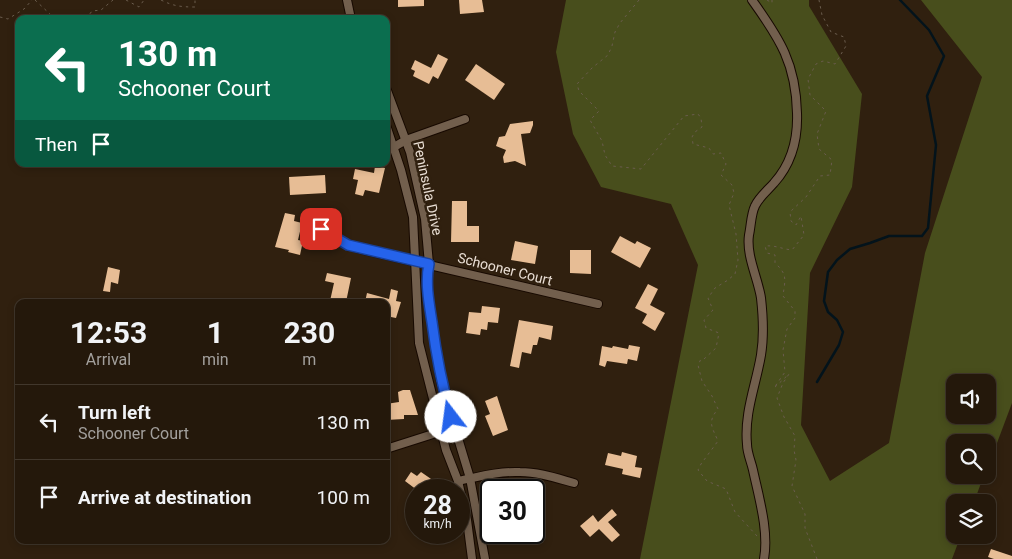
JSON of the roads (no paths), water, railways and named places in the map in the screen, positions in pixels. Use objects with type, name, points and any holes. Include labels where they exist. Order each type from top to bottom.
[{"type":"street","points":[[347,0],[350,15]]},
{"type":"street","points":[[752,0],[771,27],[787,57],[797,101],[798,115],[796,143],[792,155],[778,179],[755,204],[749,238],[760,296],[762,340],[759,367],[747,419],[747,445],[760,503],[766,545],[764,559]]},
{"type":"street","name":"Peninsula Drive","points":[[390,98],[410,152],[425,219],[429,264],[429,300],[441,382],[470,478],[485,559]]},
{"type":"street","points":[[394,147],[406,140],[465,119]]},
{"type":"street","name":"Peninsula Drive","points":[[390,136],[413,217],[419,343],[446,450],[457,479]]},
{"type":"street","name":"Schooner Court","points":[[321,229],[348,245],[598,304]]},
{"type":"street","points":[[390,448],[455,427]]},
{"type":"street","points":[[466,479],[502,472],[520,472],[533,473],[574,483]]},
{"type":"street","name":"Peninsula Drive","points":[[470,543],[472,559]]},
{"type":"waterway","points":[[817,382],[839,345],[843,332],[837,320],[828,312],[824,301],[828,272],[837,260],[850,249],[889,236],[922,236],[928,228],[936,145],[927,96],[944,56],[929,30],[900,0]]}]
